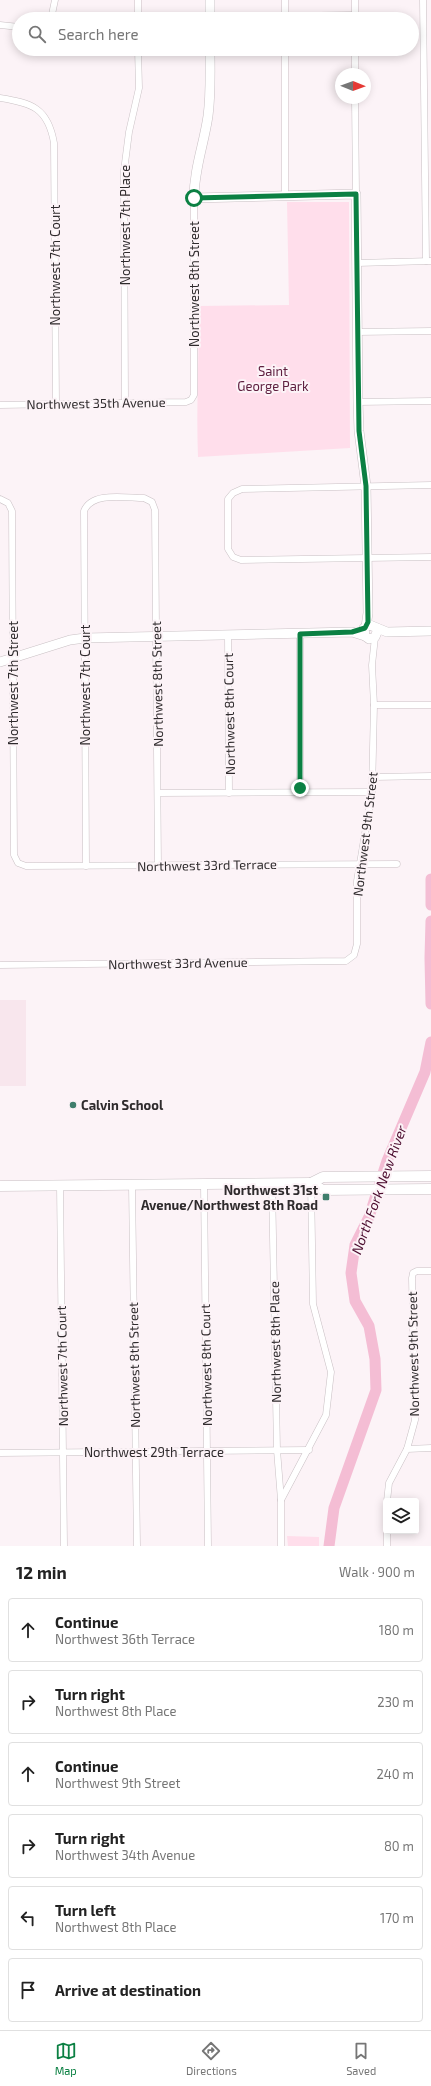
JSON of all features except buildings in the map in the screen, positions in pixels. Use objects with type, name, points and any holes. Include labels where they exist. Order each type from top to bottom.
[{"type":"main road","points":[[0,1186],[311,1183],[323,1177],[431,1176]]},
{"type":"main road","points":[[311,1183],[323,1190],[431,1189]]},
{"type":"street","points":[[52,12],[55,0]]},
{"type":"street","points":[[138,0],[138,12]]},
{"type":"street","points":[[210,0],[210,12]]},
{"type":"street","points":[[285,0],[285,12]]},
{"type":"street","points":[[355,0],[355,12]]},
{"type":"street","points":[[357,263],[428,261],[423,0]]},
{"type":"street","points":[[0,25],[12,26]]},
{"type":"street","name":"Northwest 7th Place","points":[[125,403],[124,171],[129,132],[139,88],[138,56]]},
{"type":"street","name":"Northwest 8th Street","points":[[191,400],[194,395],[194,177],[208,118],[211,93],[210,56]]},
{"type":"street","points":[[285,56],[285,195]]},
{"type":"street","points":[[356,56],[356,68]]},
{"type":"street","name":"Northwest 7th Court","points":[[0,98],[29,103],[41,113],[51,126],[54,143],[56,404]]},
{"type":"street","points":[[356,104],[358,402],[431,401]]},
{"type":"street","points":[[194,198],[356,194]]},
{"type":"street","points":[[357,332],[431,331]]},
{"type":"street","name":"Northwest 35th Avenue","points":[[0,405],[186,402],[191,400]]},
{"type":"street","name":"Northwest 9th Street","points":[[354,955],[357,944],[357,881],[359,863],[374,777],[374,705],[370,632],[367,607],[366,486],[359,431],[358,402]]},
{"type":"street","points":[[431,485],[242,489],[233,493],[228,499],[228,549],[233,557],[241,560],[431,557]]},
{"type":"street","name":"Northwest 7th Street","points":[[0,498],[8,503],[12,511],[14,855],[18,863]]},
{"type":"street","name":"Northwest 7th Court","points":[[86,866],[84,511],[86,504],[96,498],[144,498],[152,502]]},
{"type":"street","name":"Northwest 8th Street","points":[[152,502],[155,510],[158,867]]},
{"type":"street","points":[[0,662],[13,656],[70,640],[85,638],[156,635],[431,632]]},
{"type":"street","points":[[300,634],[300,793]]},
{"type":"street","name":"Northwest 8th Court","points":[[228,635],[229,793]]},
{"type":"street","points":[[374,705],[431,705]]},
{"type":"street","points":[[374,777],[431,776]]},
{"type":"street","points":[[158,793],[372,792]]},
{"type":"street","name":"Northwest 33rd Terrace","points":[[18,863],[26,866],[158,867],[359,863],[397,864]]},
{"type":"street","name":"Northwest 33rd Avenue","points":[[0,965],[346,961],[354,955]]},
{"type":"street","name":"Northwest 8th Place","points":[[272,1183],[277,1450],[281,1500],[281,1546]]},
{"type":"street","points":[[281,1500],[309,1450],[326,1415],[331,1372],[313,1304],[311,1183]]},
{"type":"street","name":"Northwest 8th Court","points":[[204,1184],[208,1546]]},
{"type":"street","name":"Northwest 7th Court","points":[[60,1185],[64,1546]]},
{"type":"street","name":"Northwest 8th Street","points":[[132,1185],[137,1546]]},
{"type":"street","name":"Northwest 9th Street","points":[[387,1498],[389,1483],[407,1449],[415,1420],[413,1273],[417,1271],[431,1271]]},
{"type":"street","points":[[407,1449],[431,1448]]},
{"type":"street","name":"Northwest 29th Terrace","points":[[0,1453],[309,1450]]},
{"type":"street","points":[[387,1534],[387,1546]]},
{"type":"shaded area","points":[[0,1000],[26,1000],[26,1086],[0,1086]]},
{"type":"green space","name":"Saint George Park","points":[[287,202],[349,202],[350,448],[198,457],[197,419],[199,306],[289,305]]},
{"type":"green space","points":[[287,1536],[319,1537],[319,1546],[288,1546]]},
{"type":"waterway","name":"North Fork New River","points":[[431,879],[431,905]]},
{"type":"waterway","name":"North Fork New River","points":[[431,921],[431,1004]]},
{"type":"waterway","name":"North Fork New River","points":[[329,1546],[334,1508],[376,1390],[375,1359],[369,1326],[355,1301],[351,1273],[355,1245],[369,1217],[387,1161],[425,1072],[431,1042]]},
{"type":"place","name":"Calvin School","points":[[73,1105]]},
{"type":"place","name":"Northwest 31st Avenue/Northwest 8th Road","points":[[326,1197]]},
{"type":"route","points":[[194,198],[356,194],[358,402],[359,431],[366,486],[368,622],[365,628],[358,631],[300,634],[300,788]]}]
